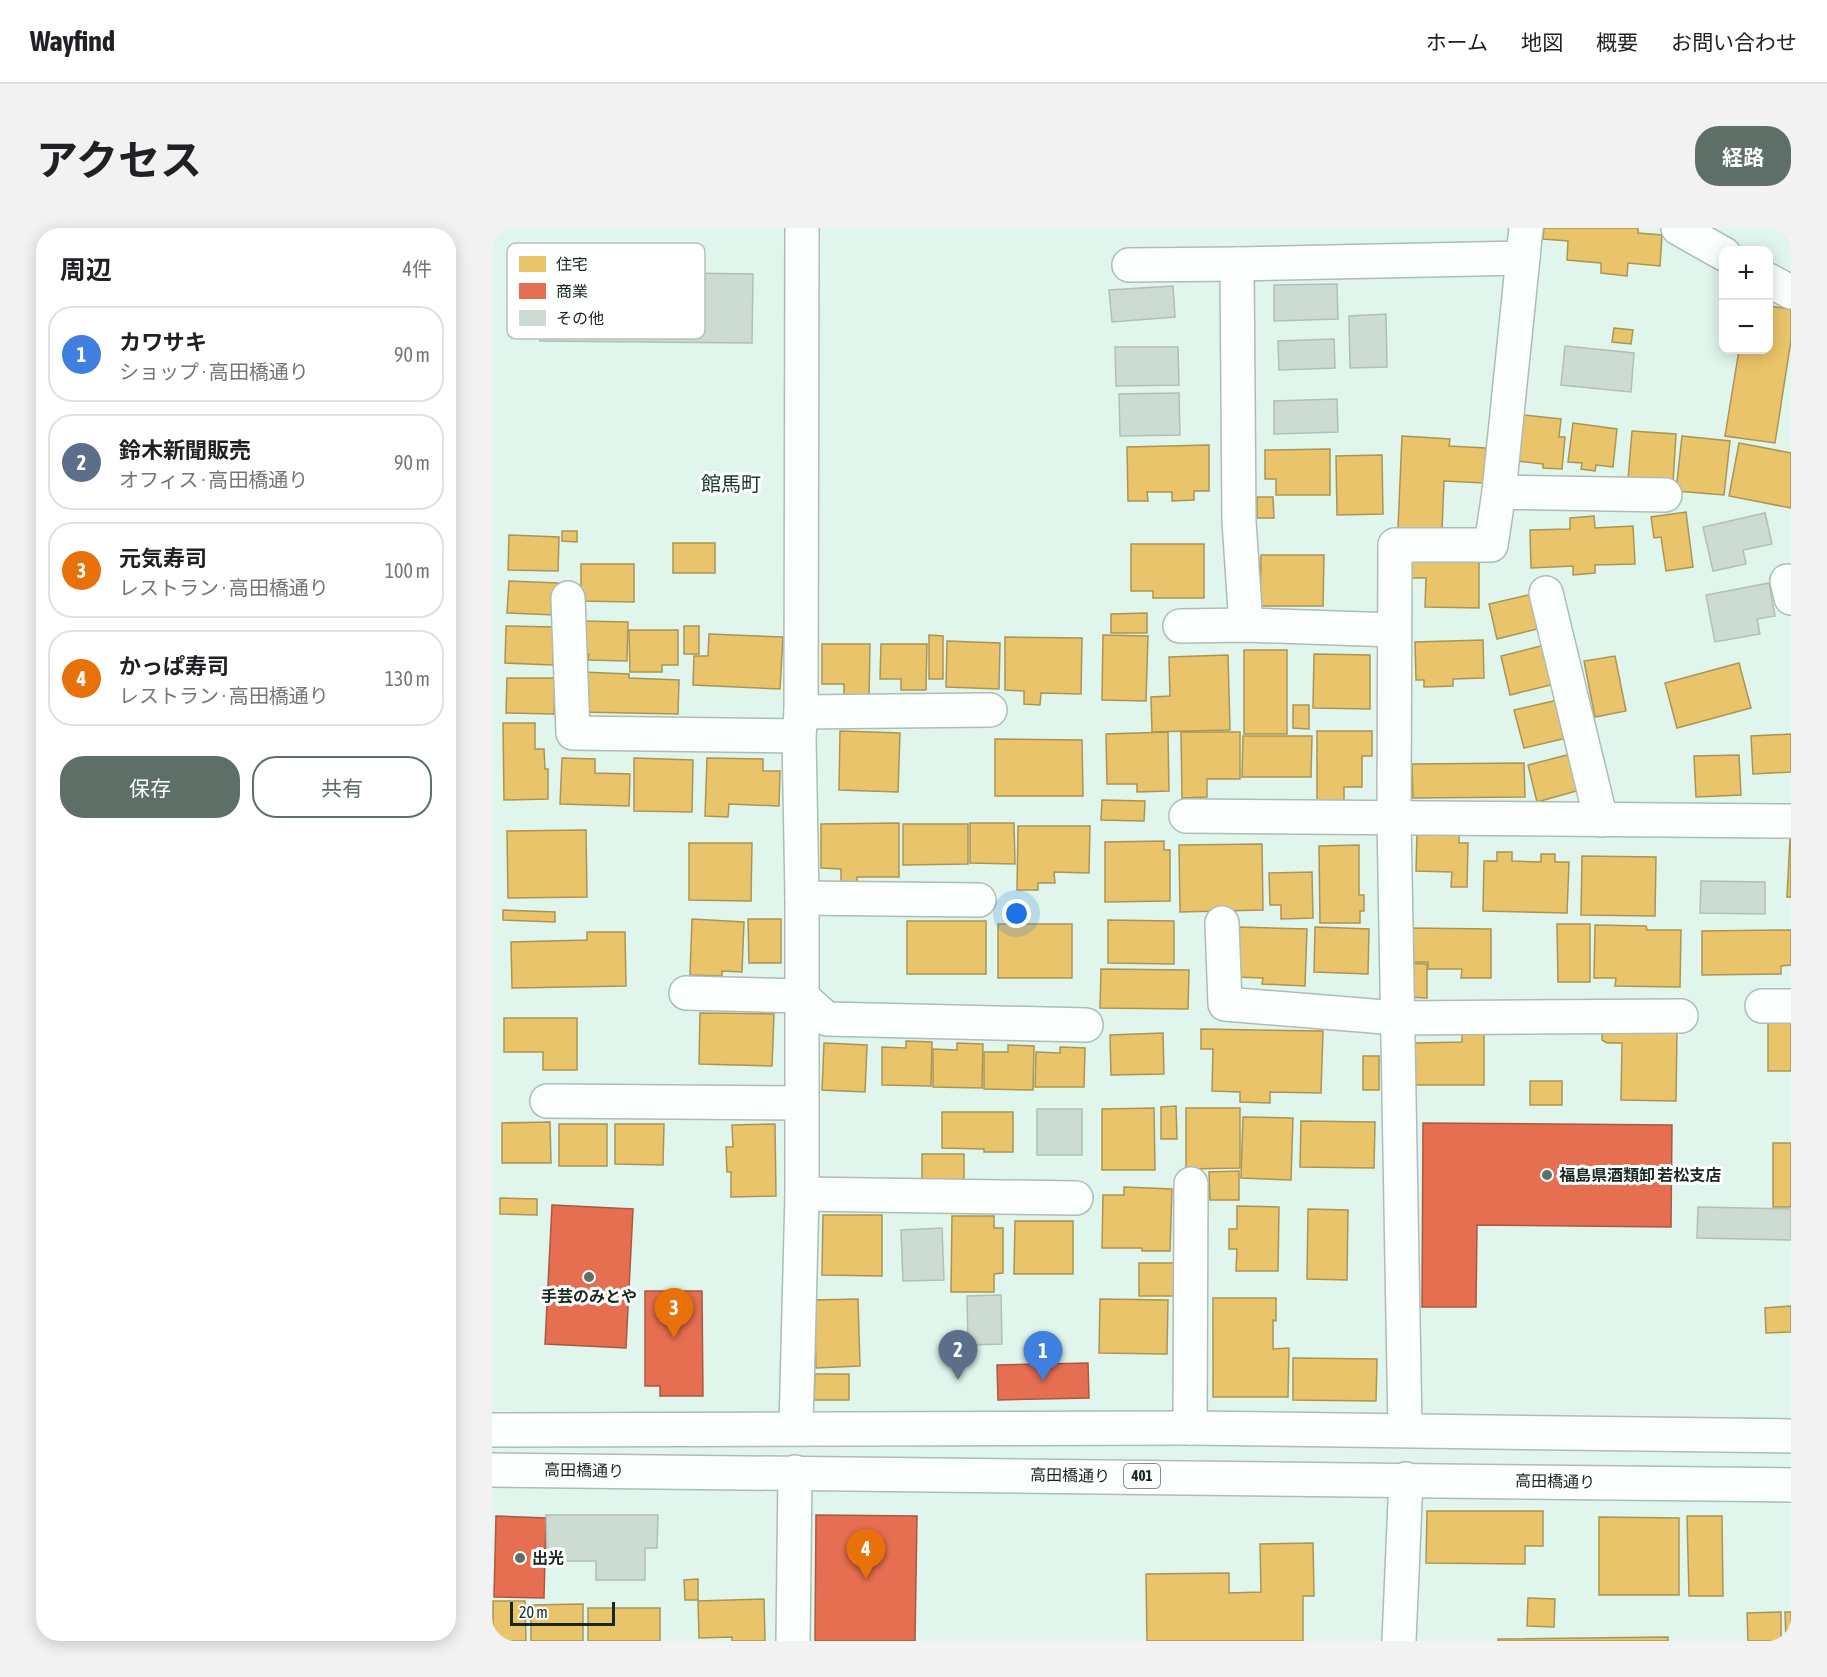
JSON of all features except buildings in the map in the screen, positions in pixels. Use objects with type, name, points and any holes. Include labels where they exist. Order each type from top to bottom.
[{"type":"main road","points":[[796,1428],[802,1194],[800,724],[802,228]]},
{"type":"main road","points":[[1678,228],[1719,251]]},
{"type":"main road","points":[[1129,265],[1237,264],[1525,243],[1499,492],[1491,545],[1395,545],[1394,818],[1405,1430]]},
{"type":"main road","points":[[1237,264],[1239,521],[1246,625]]},
{"type":"main road","points":[[1773,283],[1791,292]]},
{"type":"main road","points":[[1499,492],[1665,495]]},
{"type":"main road","points":[[1546,593],[1601,820]]},
{"type":"main road","points":[[568,598],[573,733],[800,724],[990,710]]},
{"type":"main road","points":[[1180,626],[1246,625],[1394,630]]},
{"type":"main road","points":[[1186,816],[1791,821]]},
{"type":"main road","points":[[802,898],[979,900]]},
{"type":"main road","points":[[1222,923],[1225,1004],[1397,1018],[1681,1016]]},
{"type":"main road","points":[[686,993],[801,996],[827,1019],[1086,1025]]},
{"type":"main road","points":[[547,1101],[801,1103]]},
{"type":"main road","points":[[1191,1184],[1191,1428]]},
{"type":"main road","points":[[802,1194],[1077,1198]]},
{"type":"main road","points":[[492,1430],[1191,1428],[1791,1436]]},
{"type":"main road","name":"高田橋通り","points":[[492,1470],[1791,1485]]},
{"type":"main road","points":[[793,1641],[795,1472]]},
{"type":"main road","points":[[1399,1641],[1406,1479]]},
{"type":"place","name":"福島県酒類卸 若松支店","points":[[1547,1175]]},
{"type":"place","name":"手芸のみとや","points":[[589,1277]]},
{"type":"place","name":"元気寿司","points":[[674,1338]]},
{"type":"place","name":"鈴木新聞販売","points":[[958,1380]]},
{"type":"place","name":"カワサキ","points":[[1043,1381]]},
{"type":"place","name":"出光","points":[[520,1558]]},
{"type":"place","name":"かっぱ寿司","points":[[866,1579]]},
{"type":"district","name":"館馬町","points":[[731,484]]}]
